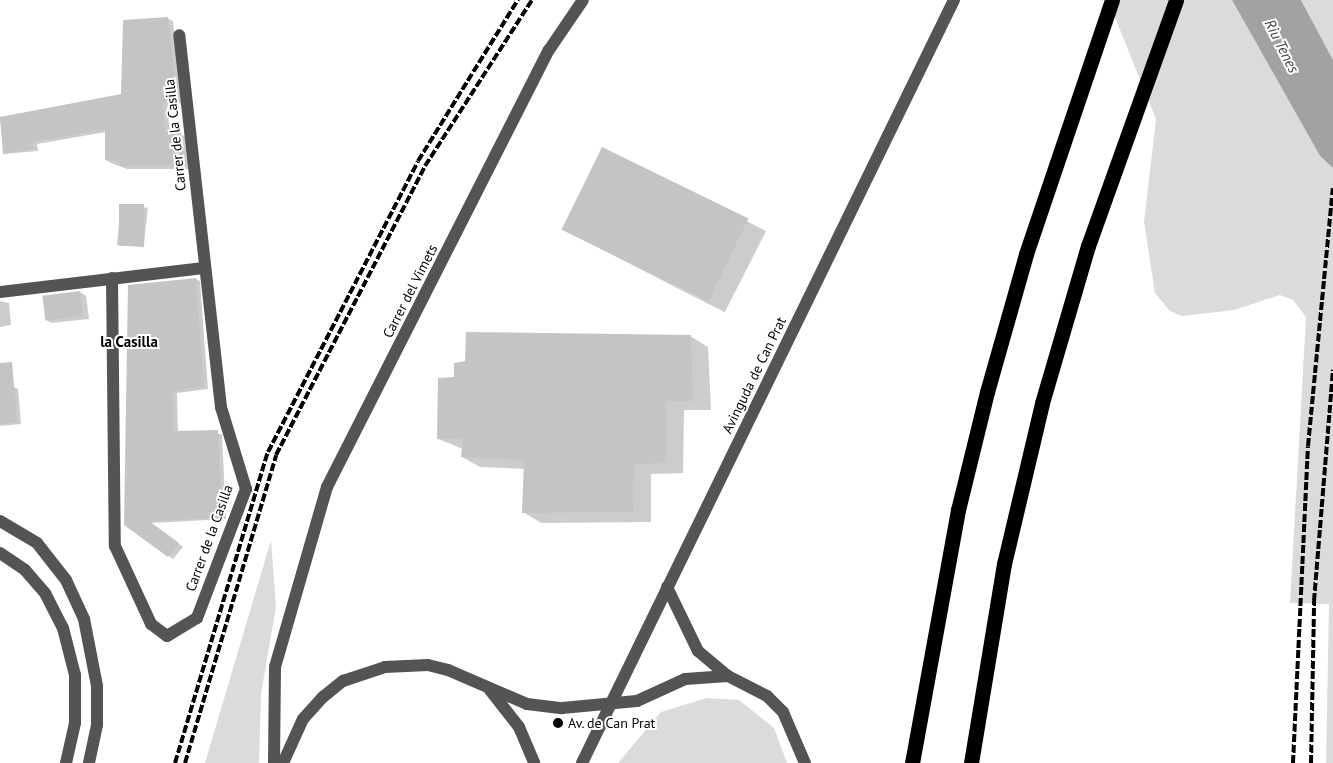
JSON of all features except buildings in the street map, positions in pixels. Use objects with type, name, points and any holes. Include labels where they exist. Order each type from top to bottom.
[{"type":"highway","points":[[912,763],[958,510],[987,392],[1026,254],[1112,0]]},
{"type":"highway","points":[[970,763],[1004,564],[1042,403],[1140,94],[1176,0]]},
{"type":"street","name":"Carrer del Vimets","points":[[274,763],[275,667],[327,487],[549,50],[583,0]]},
{"type":"street","name":"Avinguda de Can Prat","points":[[582,763],[613,704],[667,587],[954,0]]},
{"type":"street","name":"Carrer de la Casilla","points":[[112,278],[115,546],[150,624],[167,636],[197,618],[246,489],[221,407],[179,35]]},
{"type":"street","points":[[0,292],[204,268]]},
{"type":"street","points":[[0,521],[38,543],[66,580],[84,619],[97,686],[97,725],[89,763]]},
{"type":"street","points":[[0,553],[25,570],[45,593],[63,628],[75,675],[75,723],[66,763]]},
{"type":"street","points":[[667,587],[698,651],[728,676],[767,696],[783,712],[805,763]]},
{"type":"street","points":[[283,763],[303,719],[323,697],[366,671],[428,665],[544,707],[637,701],[685,679],[728,676]]},
{"type":"street","points":[[486,687],[520,727],[534,763]]},
{"type":"shaded area","points":[[1108,0],[1232,0],[1320,156],[1333,168],[1333,763],[1326,763],[1329,604],[1290,603],[1306,317],[1293,300],[1280,295],[1234,310],[1182,316],[1170,311],[1155,293],[1144,222],[1156,119]]},
{"type":"shaded area","points":[[1301,0],[1333,0],[1333,60]]},
{"type":"shaded area","points":[[271,540],[276,607],[261,694],[259,763],[205,763]]},
{"type":"shaded area","points":[[707,698],[739,700],[774,728],[787,763],[618,763],[661,712]]},
{"type":"water","name":"Riu Tenes","points":[[1232,0],[1301,0],[1333,60],[1333,168],[1320,156]]},
{"type":"railway","points":[[175,763],[268,452],[418,161],[518,0]]},
{"type":"railway","points":[[185,763],[276,455],[425,166],[532,0]]},
{"type":"railway","points":[[1293,763],[1308,446],[1333,188]]},
{"type":"railway","points":[[1311,763],[1314,601],[1333,370]]},
{"type":"place","name":"Av. de Can Prat","points":[[558,723]]},
{"type":"district","name":"la Casilla","points":[[129,342]]}]
